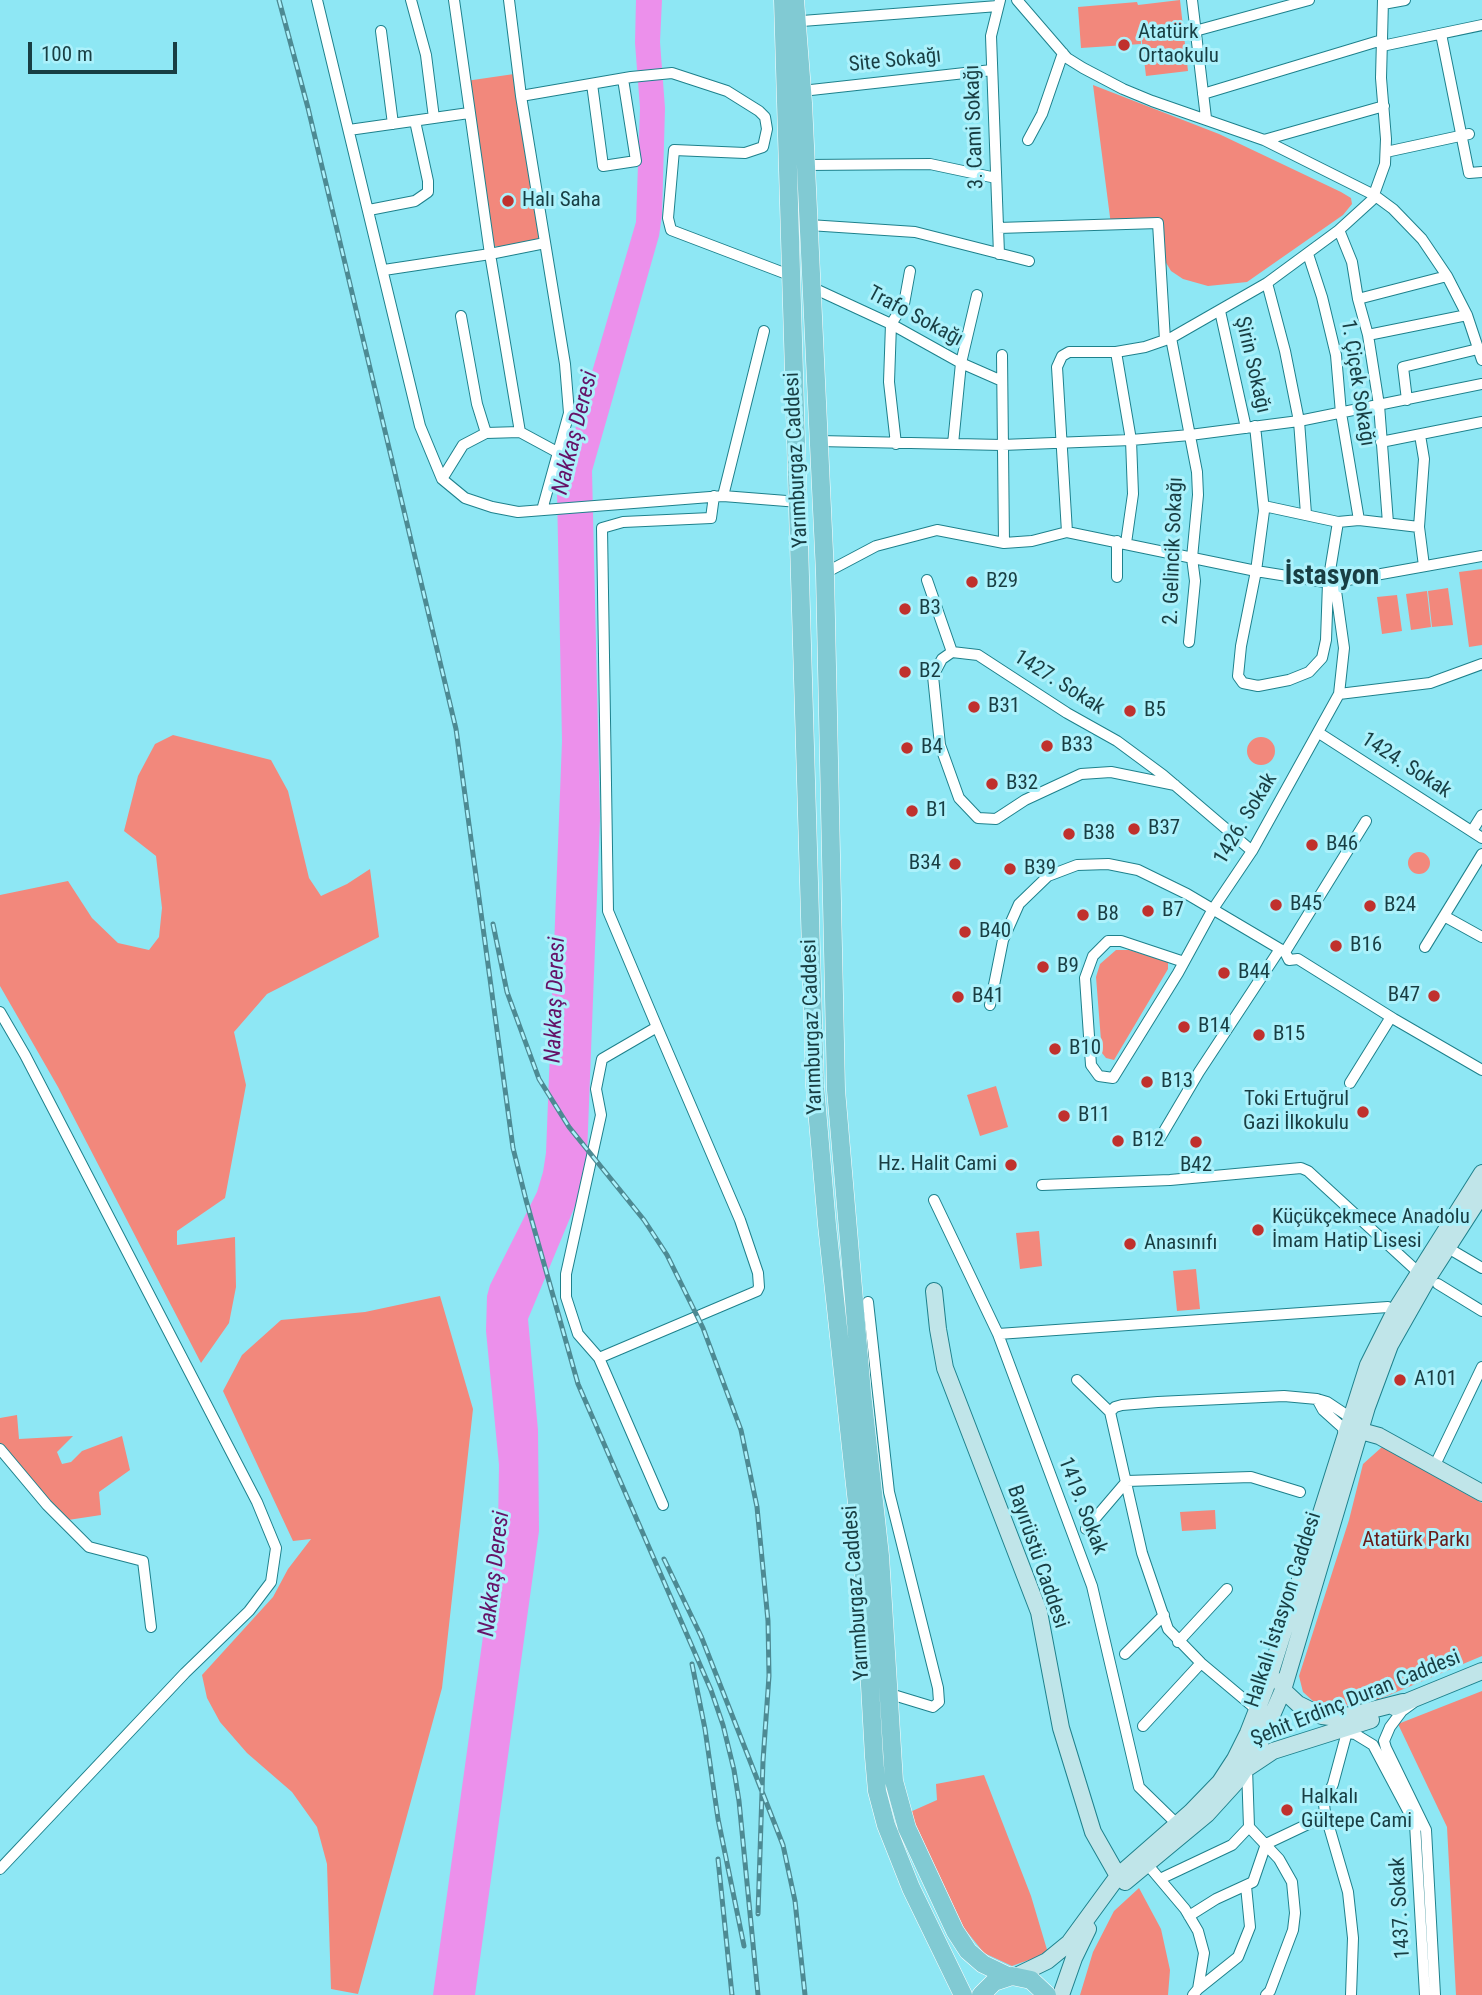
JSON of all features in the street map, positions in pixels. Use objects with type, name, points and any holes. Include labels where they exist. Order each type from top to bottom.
[{"type":"main road","points":[[775,0],[784,52]]},
{"type":"main road","points":[[783,0],[784,52]]},
{"type":"main road","points":[[795,0],[800,28]]},
{"type":"main road","points":[[800,28],[804,0]]},
{"type":"main road","name":"Yarımburgaz Caddesi","points":[[800,28],[825,573],[836,1090],[862,1393],[880,1556],[877,1791],[886,1825],[911,1888],[962,1995]]},
{"type":"main road","name":"Yarımburgaz Caddesi","points":[[784,52],[798,441],[815,1086],[827,1225],[879,1693],[894,1781],[907,1828],[955,1931],[968,1951],[983,1964],[1012,1976],[1031,1979],[1047,1995]]},
{"type":"main road","points":[[798,441],[819,441]]},
{"type":"main road","name":"Halkalı İstasyon Caddesi","points":[[1356,1424],[1367,1407],[1390,1345],[1482,1173]]},
{"type":"main road","name":"Halkalı İstasyon Caddesi","points":[[1061,1995],[1074,1958],[1095,1918],[1118,1888],[1207,1814],[1237,1782],[1264,1737],[1283,1690],[1356,1424],[1368,1365],[1395,1311],[1428,1278],[1482,1194]]},
{"type":"main road","name":"Bayırüstü Caddesi","points":[[934,1291],[945,1368],[1039,1612],[1065,1741],[1093,1832],[1118,1876]]},
{"type":"main road","points":[[1344,1442],[1356,1424],[1482,1493]]},
{"type":"main road","name":"Halkalı İstasyon Caddesi","points":[[1012,1976],[1047,1961],[1060,1951],[1118,1876],[1178,1824],[1220,1782],[1248,1733],[1266,1686],[1344,1442]]},
{"type":"main road","points":[[1309,1550],[1309,1570],[1280,1666],[1279,1677],[1283,1690],[1306,1709],[1331,1717],[1352,1715],[1403,1702]]},
{"type":"main road","name":"Şehit Erdinç Duran Caddesi","points":[[1247,1768],[1273,1751],[1341,1732],[1369,1721],[1403,1702],[1481,1671]]},
{"type":"main road","points":[[981,1995],[994,1982],[1012,1976]]},
{"type":"street","points":[[317,0],[420,426],[443,479],[464,498],[492,508],[518,512],[718,496],[799,502]]},
{"type":"street","points":[[411,0],[426,55],[434,118]]},
{"type":"street","points":[[454,0],[490,254],[520,432]]},
{"type":"street","points":[[509,0],[521,96],[565,365],[569,413],[542,510]]},
{"type":"street","points":[[1017,0],[1063,53],[1083,68],[1123,89],[1264,140],[1374,195],[1393,209],[1422,239],[1447,276],[1467,316],[1480,355],[1403,367],[1407,400]]},
{"type":"street","points":[[1192,0],[1206,118]]},
{"type":"street","points":[[1195,31],[1309,0]]},
{"type":"street","points":[[1067,533],[1057,367],[1062,356],[1069,352],[1116,352],[1145,347],[1168,339],[1267,283],[1339,230],[1372,200],[1385,163],[1386,152],[1383,2],[1405,0]]},
{"type":"street","points":[[800,28],[999,3]]},
{"type":"street","name":"3. Cami Sokağı","points":[[999,3],[991,36],[999,254]]},
{"type":"street","points":[[1203,94],[1382,43],[1482,25]]},
{"type":"street","points":[[380,31],[393,124]]},
{"type":"street","points":[[1441,34],[1465,135],[1469,173],[1482,172]]},
{"type":"street","points":[[1028,140],[1042,114],[1063,53]]},
{"type":"street","name":"Site Sokağı","points":[[802,91],[992,69]]},
{"type":"street","points":[[521,96],[672,73],[727,91],[759,111],[765,117],[767,129],[764,148],[745,153],[674,150],[668,218],[671,230],[792,276]]},
{"type":"street","points":[[592,84],[603,166],[636,161],[627,78]]},
{"type":"street","points":[[1264,140],[1384,106]]},
{"type":"street","points":[[349,130],[469,113]]},
{"type":"street","points":[[369,210],[415,201],[428,192],[415,121]]},
{"type":"street","points":[[1386,152],[1465,135]]},
{"type":"street","points":[[806,165],[930,164],[996,178]]},
{"type":"street","name":"2. Gelincik Sokağı","points":[[998,228],[1158,223],[1168,339],[1198,483],[1192,558],[1195,581],[1189,642]]},
{"type":"street","points":[[809,225],[915,232],[1029,261]]},
{"type":"street","points":[[1339,230],[1352,262],[1368,335],[1379,405],[1388,523]]},
{"type":"street","points":[[384,270],[545,243]]},
{"type":"street","name":"1. Çiçek Sokağı","points":[[1308,254],[1336,355],[1341,413],[1359,520]]},
{"type":"street","points":[[896,444],[889,382],[891,324],[904,304],[910,271]]},
{"type":"street","points":[[1358,299],[1447,276]]},
{"type":"street","points":[[1267,283],[1285,351],[1299,421],[1306,514]]},
{"type":"street","name":"Trafo Sokağı","points":[[811,287],[891,324],[961,363],[1002,381]]},
{"type":"street","points":[[953,444],[961,363],[977,295]]},
{"type":"street","name":"Şirin Sokağı","points":[[1220,311],[1251,427],[1264,506],[1256,571],[1241,646],[1238,677],[1243,683],[1258,687],[1289,680],[1309,672],[1322,658],[1332,587]]},
{"type":"street","points":[[461,316],[477,404],[486,433]]},
{"type":"street","points":[[1368,335],[1467,316]]},
{"type":"street","points":[[599,1358],[757,1291],[759,1287],[758,1273],[740,1220],[608,911],[602,528],[623,522],[711,518],[764,331]]},
{"type":"street","points":[[1116,352],[1131,440],[1133,494],[1121,542],[1117,577]]},
{"type":"street","points":[[1002,355],[1004,543]]},
{"type":"street","points":[[819,441],[1002,445],[1190,435],[1299,421],[1482,384]]},
{"type":"street","points":[[1381,442],[1482,422]]},
{"type":"street","points":[[443,479],[463,445],[486,433],[520,432],[557,452]]},
{"type":"street","points":[[1420,435],[1424,458],[1419,527],[1424,566]]},
{"type":"street","points":[[1264,506],[1338,522],[1359,520],[1419,527]]},
{"type":"street","points":[[1332,587],[1338,522]]},
{"type":"street","points":[[825,573],[876,546],[937,530],[1004,543],[1032,541],[1067,533],[1332,587],[1482,556]]},
{"type":"street","points":[[927,580],[952,652]]},
{"type":"street","name":"1426. Sokak","points":[[1184,962],[1121,941],[1108,941],[1093,956],[1084,978],[1091,1065],[1100,1076],[1113,1078],[1184,962],[1213,909],[1252,851],[1339,694],[1344,641],[1332,587]]},
{"type":"street","name":"1427. Sokak","points":[[1175,785],[1111,772],[1080,774],[1026,800],[996,820],[978,818],[959,798],[940,745],[933,676],[942,659],[952,652],[978,654],[1067,713],[1117,741],[1175,785],[1252,851]]},
{"type":"street","points":[[1339,694],[1430,683],[1482,664]]},
{"type":"street","name":"1424. Sokak","points":[[1319,733],[1482,838]]},
{"type":"street","points":[[1472,831],[1482,815]]},
{"type":"street","points":[[1160,1138],[1199,1072],[1283,950],[1366,821]]},
{"type":"street","points":[[1425,947],[1482,854]]},
{"type":"street","points":[[990,1005],[1003,940],[1019,904],[1048,876],[1077,865],[1108,864],[1138,870],[1188,894],[1283,950],[1295,951],[1298,960],[1482,1070]]},
{"type":"street","points":[[1444,916],[1482,937]]},
{"type":"street","points":[[0,1012],[25,1055],[257,1502],[276,1548],[271,1582],[249,1611],[185,1673],[0,1869]]},
{"type":"street","points":[[1350,1083],[1391,1017]]},
{"type":"street","points":[[657,1027],[602,1059],[596,1089],[601,1115],[566,1274],[566,1297],[578,1334],[599,1358],[663,1505]]},
{"type":"street","points":[[1042,1185],[1170,1180],[1301,1168],[1308,1171],[1428,1278],[1482,1311]]},
{"type":"street","name":"1419. Sokak","points":[[934,1200],[998,1334],[1092,1586],[1139,1787],[1178,1824]]},
{"type":"street","points":[[1448,1248],[1482,1268]]},
{"type":"street","points":[[867,1302],[889,1492],[938,1688],[939,1702],[933,1707],[879,1693]]},
{"type":"street","points":[[998,1334],[1388,1307],[1395,1311]]},
{"type":"street","points":[[1434,1467],[1482,1367]]},
{"type":"street","points":[[1077,1380],[1110,1412],[1142,1553],[1168,1629],[1201,1663],[1257,1710]]},
{"type":"street","points":[[1110,1412],[1122,1405],[1284,1396],[1327,1402],[1356,1424]]},
{"type":"street","points":[[1317,1399],[1323,1410],[1343,1428],[1344,1442]]},
{"type":"street","points":[[0,1449],[47,1505],[89,1546],[143,1561],[151,1627]]},
{"type":"street","points":[[1086,1529],[1127,1481],[1251,1477],[1300,1492]]},
{"type":"street","points":[[1178,1642],[1227,1589]]},
{"type":"street","points":[[1125,1654],[1164,1615]]},
{"type":"street","points":[[1143,1726],[1201,1663]]},
{"type":"street","points":[[1424,1695],[1402,1711],[1384,1741],[1426,1830],[1435,1995]]},
{"type":"street","points":[[1341,1732],[1333,1784],[1324,1804],[1348,1892],[1353,1938],[1351,1995]]},
{"type":"street","name":"1437. Sokak","points":[[1341,1732],[1363,1737],[1373,1745],[1415,1824],[1425,1995]]},
{"type":"street","points":[[1247,1768],[1249,1827],[1279,1858],[1292,1882],[1295,1913],[1293,1930],[1272,1994]]},
{"type":"street","points":[[1189,1916],[1216,1899],[1253,1882],[1266,1844],[1325,1815]]},
{"type":"street","points":[[1160,1879],[1232,1845],[1249,1827]]},
{"type":"street","points":[[1147,1864],[1198,1931],[1204,1953],[1195,1992]]},
{"type":"street","points":[[1195,1992],[1238,1957],[1250,1927],[1246,1886]]},
{"type":"green space","points":[[1180,0],[1188,71],[1146,76],[1140,26],[1141,44],[1081,48],[1078,7],[1137,2],[1138,5]]},
{"type":"green space","name":"Halı Saha","points":[[514,74],[529,159],[539,243],[489,247],[466,81]]},
{"type":"green space","points":[[1093,85],[1219,134],[1341,192],[1351,198],[1352,204],[1343,215],[1247,282],[1208,286],[1183,279],[1171,271],[1162,256],[1160,225],[1111,225]]},
{"type":"green space","points":[[1482,569],[1482,645],[1469,647],[1459,572]]},
{"type":"green space","points":[[1448,588],[1453,625],[1432,627],[1428,591]]},
{"type":"green space","points":[[1427,591],[1431,627],[1411,630],[1406,594]]},
{"type":"green space","points":[[1397,595],[1402,631],[1382,634],[1377,597]]},
{"type":"green space","points":[[173,735],[271,760],[288,791],[309,878],[321,896],[370,869],[379,937],[267,994],[234,1032],[246,1085],[225,1198],[177,1231],[177,1245],[235,1237],[236,1287],[229,1323],[201,1363],[58,1087],[0,986],[0,895],[68,881],[92,918],[118,943],[149,950],[159,937],[162,908],[156,856],[124,831],[138,776],[155,744]]},
{"type":"green space","points":[[1261,737],[1271,741],[1275,751],[1271,761],[1261,765],[1251,761],[1247,751],[1251,741]]},
{"type":"green space","points":[[1419,852],[1427,855],[1430,863],[1427,871],[1419,874],[1411,871],[1408,863],[1411,855]]},
{"type":"green space","points":[[1116,950],[1129,950],[1168,962],[1168,969],[1114,1060],[1106,1058],[1102,1053],[1096,977],[1100,964]]},
{"type":"green space","points":[[996,1086],[1008,1127],[980,1136],[967,1095]]},
{"type":"green space","points":[[1039,1231],[1042,1266],[1020,1269],[1016,1233]]},
{"type":"green space","points":[[1196,1269],[1200,1309],[1177,1311],[1173,1271]]},
{"type":"green space","points":[[440,1296],[473,1409],[442,1688],[358,1994],[331,1989],[327,1864],[317,1827],[292,1792],[247,1753],[220,1722],[207,1698],[202,1675],[273,1597],[288,1569],[311,1539],[293,1541],[223,1391],[242,1355],[281,1320],[365,1312]]},
{"type":"green space","points":[[17,1415],[19,1439],[73,1436],[57,1452],[62,1464],[71,1462],[82,1451],[122,1436],[130,1470],[99,1492],[101,1515],[68,1520],[0,1446],[0,1418]]},
{"type":"green space","name":"Atatürk Parkı","points":[[1382,1447],[1482,1503],[1482,1656],[1375,1701],[1339,1707],[1327,1706],[1313,1701],[1303,1692],[1299,1676],[1349,1520],[1363,1464]]},
{"type":"green space","points":[[1215,1510],[1216,1529],[1182,1531],[1180,1512]]},
{"type":"green space","points":[[1482,1691],[1482,1995],[1456,1995],[1447,1827],[1398,1724]]},
{"type":"green space","points":[[984,1775],[1031,1896],[1048,1953],[1012,1966],[984,1953],[964,1928],[910,1812],[937,1800],[936,1784]]},
{"type":"green space","points":[[1139,1888],[1161,1929],[1170,1970],[1168,1995],[1080,1995],[1093,1952],[1114,1911]]},
{"type":"water","name":"Nakkaş Deresi","points":[[636,0],[662,0],[660,42],[665,108],[662,215],[659,236],[592,471],[600,818],[587,1155],[580,1194],[528,1319],[538,1430],[539,1531],[475,1995],[433,1995],[498,1529],[499,1465],[486,1331],[487,1296],[537,1192],[546,1153],[562,741],[557,491],[636,222],[640,108],[635,43]]},
{"type":"railway","points":[[279,0],[308,108],[456,729],[513,1148],[578,1384],[711,1690],[723,1725],[739,1801],[758,1995]]},
{"type":"railway","points":[[493,924],[507,992],[539,1079],[569,1127],[644,1220],[667,1255],[703,1328],[741,1430],[757,1507],[768,1621],[769,1676],[758,1914]]},
{"type":"railway","points":[[664,1559],[701,1636],[783,1845],[795,1901],[805,1995]]},
{"type":"railway","points":[[692,1664],[718,1819],[744,1946]]},
{"type":"railway","points":[[718,1859],[732,1995]]},
{"type":"place","name":"Atatürk Ortaokulu","points":[[1124,45]]},
{"type":"place","name":"Halı Saha","points":[[508,201]]},
{"type":"place","name":"B29","points":[[972,582]]},
{"type":"place","name":"B3","points":[[905,609]]},
{"type":"place","name":"B2","points":[[905,672]]},
{"type":"place","name":"B31","points":[[974,707]]},
{"type":"place","name":"B5","points":[[1130,711]]},
{"type":"place","name":"B33","points":[[1047,746]]},
{"type":"place","name":"B4","points":[[907,748]]},
{"type":"place","name":"B32","points":[[992,784]]},
{"type":"place","name":"B1","points":[[912,811]]},
{"type":"place","name":"B37","points":[[1134,829]]},
{"type":"place","name":"B38","points":[[1069,834]]},
{"type":"place","name":"B46","points":[[1312,845]]},
{"type":"place","name":"B34","points":[[955,864]]},
{"type":"place","name":"B39","points":[[1010,869]]},
{"type":"place","name":"B45","points":[[1276,905]]},
{"type":"place","name":"B24","points":[[1370,906]]},
{"type":"place","name":"B7","points":[[1148,911]]},
{"type":"place","name":"B8","points":[[1083,915]]},
{"type":"place","name":"B40","points":[[965,932]]},
{"type":"place","name":"B16","points":[[1336,946]]},
{"type":"place","name":"B9","points":[[1043,967]]},
{"type":"place","name":"B44","points":[[1224,973]]},
{"type":"place","name":"B47","points":[[1434,996]]},
{"type":"place","name":"B41","points":[[958,997]]},
{"type":"place","name":"B14","points":[[1184,1027]]},
{"type":"place","name":"B15","points":[[1259,1035]]},
{"type":"place","name":"B10","points":[[1055,1049]]},
{"type":"place","name":"B13","points":[[1147,1082]]},
{"type":"place","name":"Toki Ertuğrul Gazi İlkokulu","points":[[1363,1112]]},
{"type":"place","name":"B11","points":[[1064,1116]]},
{"type":"place","name":"B12","points":[[1118,1141]]},
{"type":"place","name":"B42","points":[[1196,1142]]},
{"type":"place","name":"Hz. Halit Cami","points":[[1011,1165]]},
{"type":"place","name":"Küçükçekmece Anadolu İmam Hatip Lisesi","points":[[1258,1230]]},
{"type":"place","name":"Anasınıfı","points":[[1130,1244]]},
{"type":"place","name":"A101","points":[[1400,1380]]},
{"type":"place","name":"Halkalı Gültepe Cami","points":[[1287,1810]]},
{"type":"district","name":"İstasyon","points":[[1332,577]]}]
